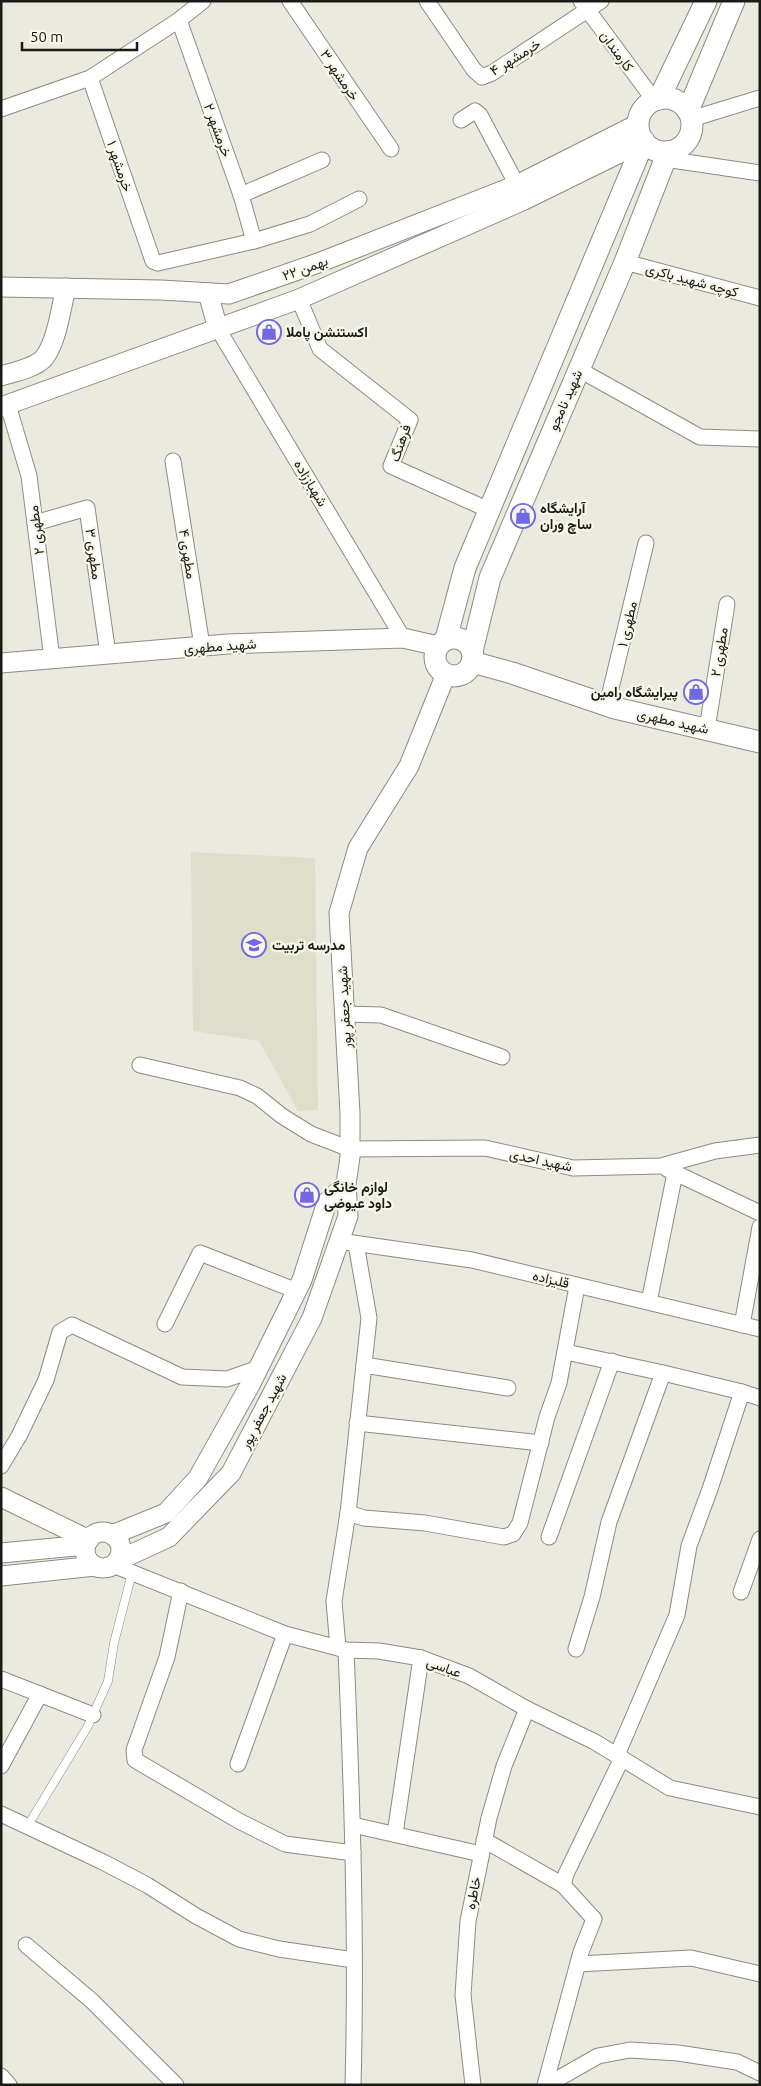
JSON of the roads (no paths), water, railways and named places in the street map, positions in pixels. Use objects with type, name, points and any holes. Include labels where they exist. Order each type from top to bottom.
[{"type":"main road","points":[[706,1],[656,99],[640,115],[641,133],[659,151],[667,155],[684,144],[689,136],[690,115],[716,42],[734,1]]},
{"type":"main road","points":[[693,27],[700,41],[707,43],[716,42]]},
{"type":"main road","points":[[656,99],[675,100],[690,115]]},
{"type":"main road","name":"شهید نامجو","points":[[442,643],[465,568],[641,133]]},
{"type":"main road","name":"شهید نامجو","points":[[472,657],[490,578],[625,262],[667,155]]},
{"type":"main road","points":[[457,638],[466,642],[472,657],[466,671],[457,676],[446,674],[438,667],[435,657],[442,643],[457,638]]},
{"type":"main road","name":"شهید مطهری","points":[[472,657],[512,673],[607,705],[760,742]]},
{"type":"street","name":"خرمشهر ۳","points":[[290,1],[390,149]]},
{"type":"street","name":"خرمشهر ۴","points":[[427,1],[474,70],[482,77],[492,73],[585,6],[601,1]]},
{"type":"street","points":[[1,109],[90,78],[179,20],[201,2]]},
{"type":"street","name":"کارمندان","points":[[585,6],[656,99]]},
{"type":"street","name":"خرمشهر ۲","points":[[179,20],[241,195],[254,241]]},
{"type":"street","name":"خرمشهر ۱","points":[[90,78],[153,261],[158,263],[254,241]]},
{"type":"street","points":[[690,115],[760,98]]},
{"type":"street","points":[[461,120],[475,111],[480,115],[517,185]]},
{"type":"street","name":"۲۲ بهمن","points":[[1,287],[229,294],[300,270],[517,185],[641,133]]},
{"type":"street","name":"۲۲ بهمن","points":[[5,406],[299,299],[522,201],[641,133]]},
{"type":"street","points":[[667,155],[760,173]]},
{"type":"street","points":[[241,195],[322,160]]},
{"type":"street","points":[[254,241],[310,224],[358,199]]},
{"type":"street","name":"کوچه شهید باکری","points":[[625,262],[760,298]]},
{"type":"street","points":[[1,376],[28,367],[43,358],[54,336],[66,288]]},
{"type":"street","points":[[208,293],[218,329]]},
{"type":"street","name":"فرهنگ","points":[[299,299],[320,349],[410,420],[391,466],[489,510]]},
{"type":"street","name":"شهباززاده","points":[[218,329],[403,638]]},
{"type":"street","points":[[578,369],[700,436],[760,439]]},
{"type":"street","name":"مطهری ۲","points":[[5,406],[29,476],[52,659]]},
{"type":"street","name":"مطهری ۴","points":[[173,461],[202,646]]},
{"type":"street","name":"مطهری ۳","points":[[35,523],[88,508],[108,654]]},
{"type":"street","name":"مطهری ۱","points":[[607,705],[646,543]]},
{"type":"street","name":"مطهری ۲","points":[[707,729],[727,604]]},
{"type":"street","name":"شهید مطهری","points":[[1,663],[202,646],[403,638],[442,643]]},
{"type":"street","name":"شهید جعفر پور","points":[[1,1576],[109,1564],[169,1537],[231,1473],[312,1318],[348,1243],[346,1184],[350,1149],[350,1113],[339,913],[358,848],[409,766],[446,674]]},
{"type":"street","points":[[345,1014],[381,1015],[502,1056]]},
{"type":"street","points":[[140,1065],[240,1088],[257,1096],[282,1116],[311,1134],[350,1149]]},
{"type":"street","name":"شهید احدی","points":[[350,1149],[485,1148],[572,1168],[668,1170],[715,1151],[760,1145]]},
{"type":"street","points":[[649,1302],[668,1170],[760,1213]]},
{"type":"street","name":"شهید جعفر پور","points":[[112,1535],[166,1513],[198,1478],[297,1292],[327,1202],[346,1184]]},
{"type":"street","points":[[742,1325],[760,1227]]},
{"type":"street","points":[[348,1243],[368,1318],[348,1514],[334,1601],[342,1649],[353,1825],[354,1960],[352,2085]]},
{"type":"street","name":"قلیزاده","points":[[348,1243],[472,1260],[760,1329]]},
{"type":"street","points":[[165,1324],[200,1253],[297,1292]]},
{"type":"street","points":[[348,1514],[364,1518],[425,1523],[504,1537],[513,1534],[520,1523],[559,1383],[578,1286]]},
{"type":"street","points":[[1,1466],[46,1380],[60,1332],[72,1325],[182,1377],[227,1379],[258,1368]]},
{"type":"street","points":[[566,1352],[663,1373],[760,1398]]},
{"type":"street","points":[[549,1537],[612,1361]]},
{"type":"street","points":[[364,1365],[508,1388]]},
{"type":"street","points":[[576,1649],[592,1597],[609,1522],[663,1373]]},
{"type":"street","points":[[563,1885],[566,1874],[619,1757],[677,1615],[689,1546],[742,1392]]},
{"type":"street","points":[[357,1423],[541,1443]]},
{"type":"street","points":[[1,1496],[87,1542]]},
{"type":"street","points":[[1,1553],[87,1542],[98,1533],[112,1535],[117,1539],[121,1549],[109,1564],[87,1558],[87,1542]]},
{"type":"street","points":[[741,1592],[760,1539]]},
{"type":"street","name":"عباسی","points":[[109,1564],[181,1591],[285,1634],[342,1649],[379,1650],[421,1658],[469,1676],[527,1709],[595,1742],[670,1788],[760,1807]]},
{"type":"street","points":[[181,1591],[167,1657],[134,1750],[135,1760],[239,1821],[285,1844],[354,1853]]},
{"type":"street","points":[[238,1764],[285,1634]]},
{"type":"street","points":[[395,1834],[421,1658]]},
{"type":"street","points":[[1,1679],[93,1715]]},
{"type":"street","points":[[1,1766],[40,1694]]},
{"type":"street","name":"خاطره","points":[[474,2085],[463,1995],[468,1921],[482,1847],[504,1766],[527,1709]]},
{"type":"street","points":[[1,1814],[148,1885],[196,1916],[239,1939],[279,1949],[354,1960]]},
{"type":"street","points":[[353,1825],[395,1834],[482,1847],[563,1885],[594,1919],[578,1964],[546,2085]]},
{"type":"street","points":[[26,1945],[92,2002],[176,2085]]},
{"type":"street","points":[[578,1964],[690,1958],[760,1974]]},
{"type":"street","points":[[546,2085],[598,2056],[630,2050],[678,2053],[737,2062],[760,2073]]},
{"type":"street","points":[[1,2076],[9,2085]]},
{"type":"lane","points":[[27,1827],[62,1771],[93,1715],[108,1681],[114,1643],[132,1573]]},
{"type":"place","name":"اکستنشن پاملا","points":[[269,332]]},
{"type":"place","name":"آرایشگاه ساچ وران","points":[[523,516]]},
{"type":"place","name":"پیرایشگاه ‌رامین","points":[[696,692]]},
{"type":"place","name":"مدرسه تربیت","points":[[254,945]]},
{"type":"place","name":"لوازم خانگی داود عیوضی","points":[[307,1195]]}]
